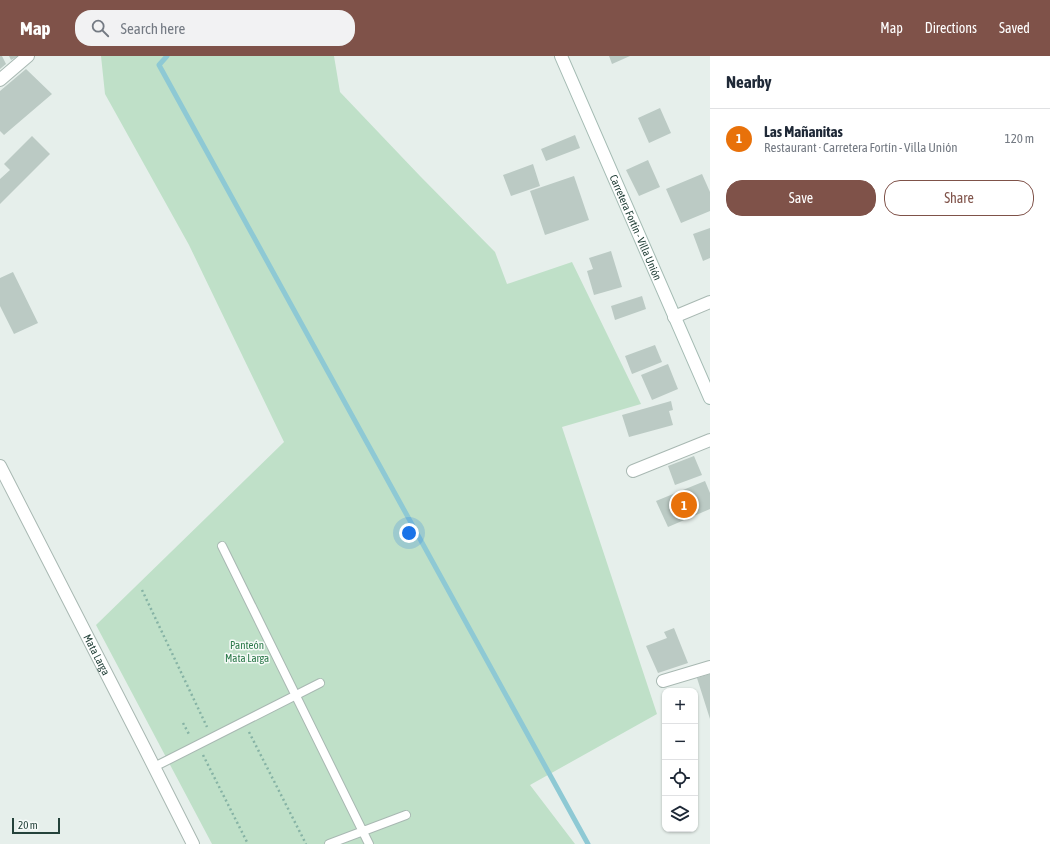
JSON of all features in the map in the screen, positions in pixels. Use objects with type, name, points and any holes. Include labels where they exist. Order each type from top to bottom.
[{"type":"street","points":[[0,80],[28,56]]},
{"type":"street","name":"Carretera Fortín - Villa Unión","points":[[562,56],[710,398]]},
{"type":"street","points":[[674,317],[710,302]]},
{"type":"street","points":[[633,471],[710,440]]},
{"type":"street","name":"Mata Larga","points":[[0,466],[192,844]]},
{"type":"street","points":[[663,681],[710,667]]},
{"type":"lane","points":[[222,546],[369,844]]},
{"type":"lane","points":[[154,767],[320,683]]},
{"type":"lane","points":[[329,844],[406,815]]},
{"type":"path","points":[[142,590],[212,738]]},
{"type":"path","points":[[244,722],[306,844]]},
{"type":"path","points":[[198,745],[248,844]]},
{"type":"green space","name":"Panteón Mata Larga","points":[[101,56],[334,56],[340,92],[495,252],[507,284],[572,262],[641,404],[562,427],[657,714],[530,785],[575,844],[212,844],[96,625],[284,442],[189,245],[105,94]]},
{"type":"building","points":[[0,56],[2,56],[6,64],[0,69]]},
{"type":"building","points":[[9,56],[18,56],[11,60]]},
{"type":"building","points":[[609,56],[630,56],[612,64]]},
{"type":"building","points":[[26,69],[52,94],[4,135],[0,131],[0,91]]},
{"type":"building","points":[[660,108],[671,133],[649,143],[638,118]]},
{"type":"building","points":[[575,135],[580,148],[546,161],[541,149]]},
{"type":"building","points":[[32,136],[50,154],[0,204],[0,179],[10,170],[4,164]]},
{"type":"building","points":[[648,160],[660,187],[639,196],[626,170]]},
{"type":"building","points":[[533,164],[540,186],[511,196],[503,175]]},
{"type":"building","points":[[702,174],[710,192],[710,211],[681,223],[666,189]]},
{"type":"building","points":[[574,176],[589,220],[545,235],[530,191]]},
{"type":"building","points":[[710,228],[710,258],[703,261],[693,234]]},
{"type":"building","points":[[611,251],[622,287],[594,295],[587,271],[593,269],[589,258]]},
{"type":"building","points":[[13,272],[38,323],[14,334],[0,306],[0,278]]},
{"type":"building","points":[[642,296],[646,309],[615,320],[611,306]]},
{"type":"building","points":[[655,345],[662,362],[632,374],[625,356]]},
{"type":"building","points":[[668,364],[678,389],[652,400],[641,375]]},
{"type":"building","points":[[671,401],[673,410],[669,411],[673,425],[629,437],[622,415]]},
{"type":"building","points":[[694,456],[702,475],[675,485],[668,466]]},
{"type":"building","points":[[705,481],[710,493],[710,509],[668,527],[656,501]]},
{"type":"building","points":[[674,628],[688,663],[658,673],[646,646],[667,638],[664,632]]},
{"type":"building","points":[[710,674],[710,719],[697,678]]},
{"type":"waterway","points":[[167,56],[159,65],[588,844]]},
{"type":"place","name":"Las Mañanitas","points":[[684,505]]}]
